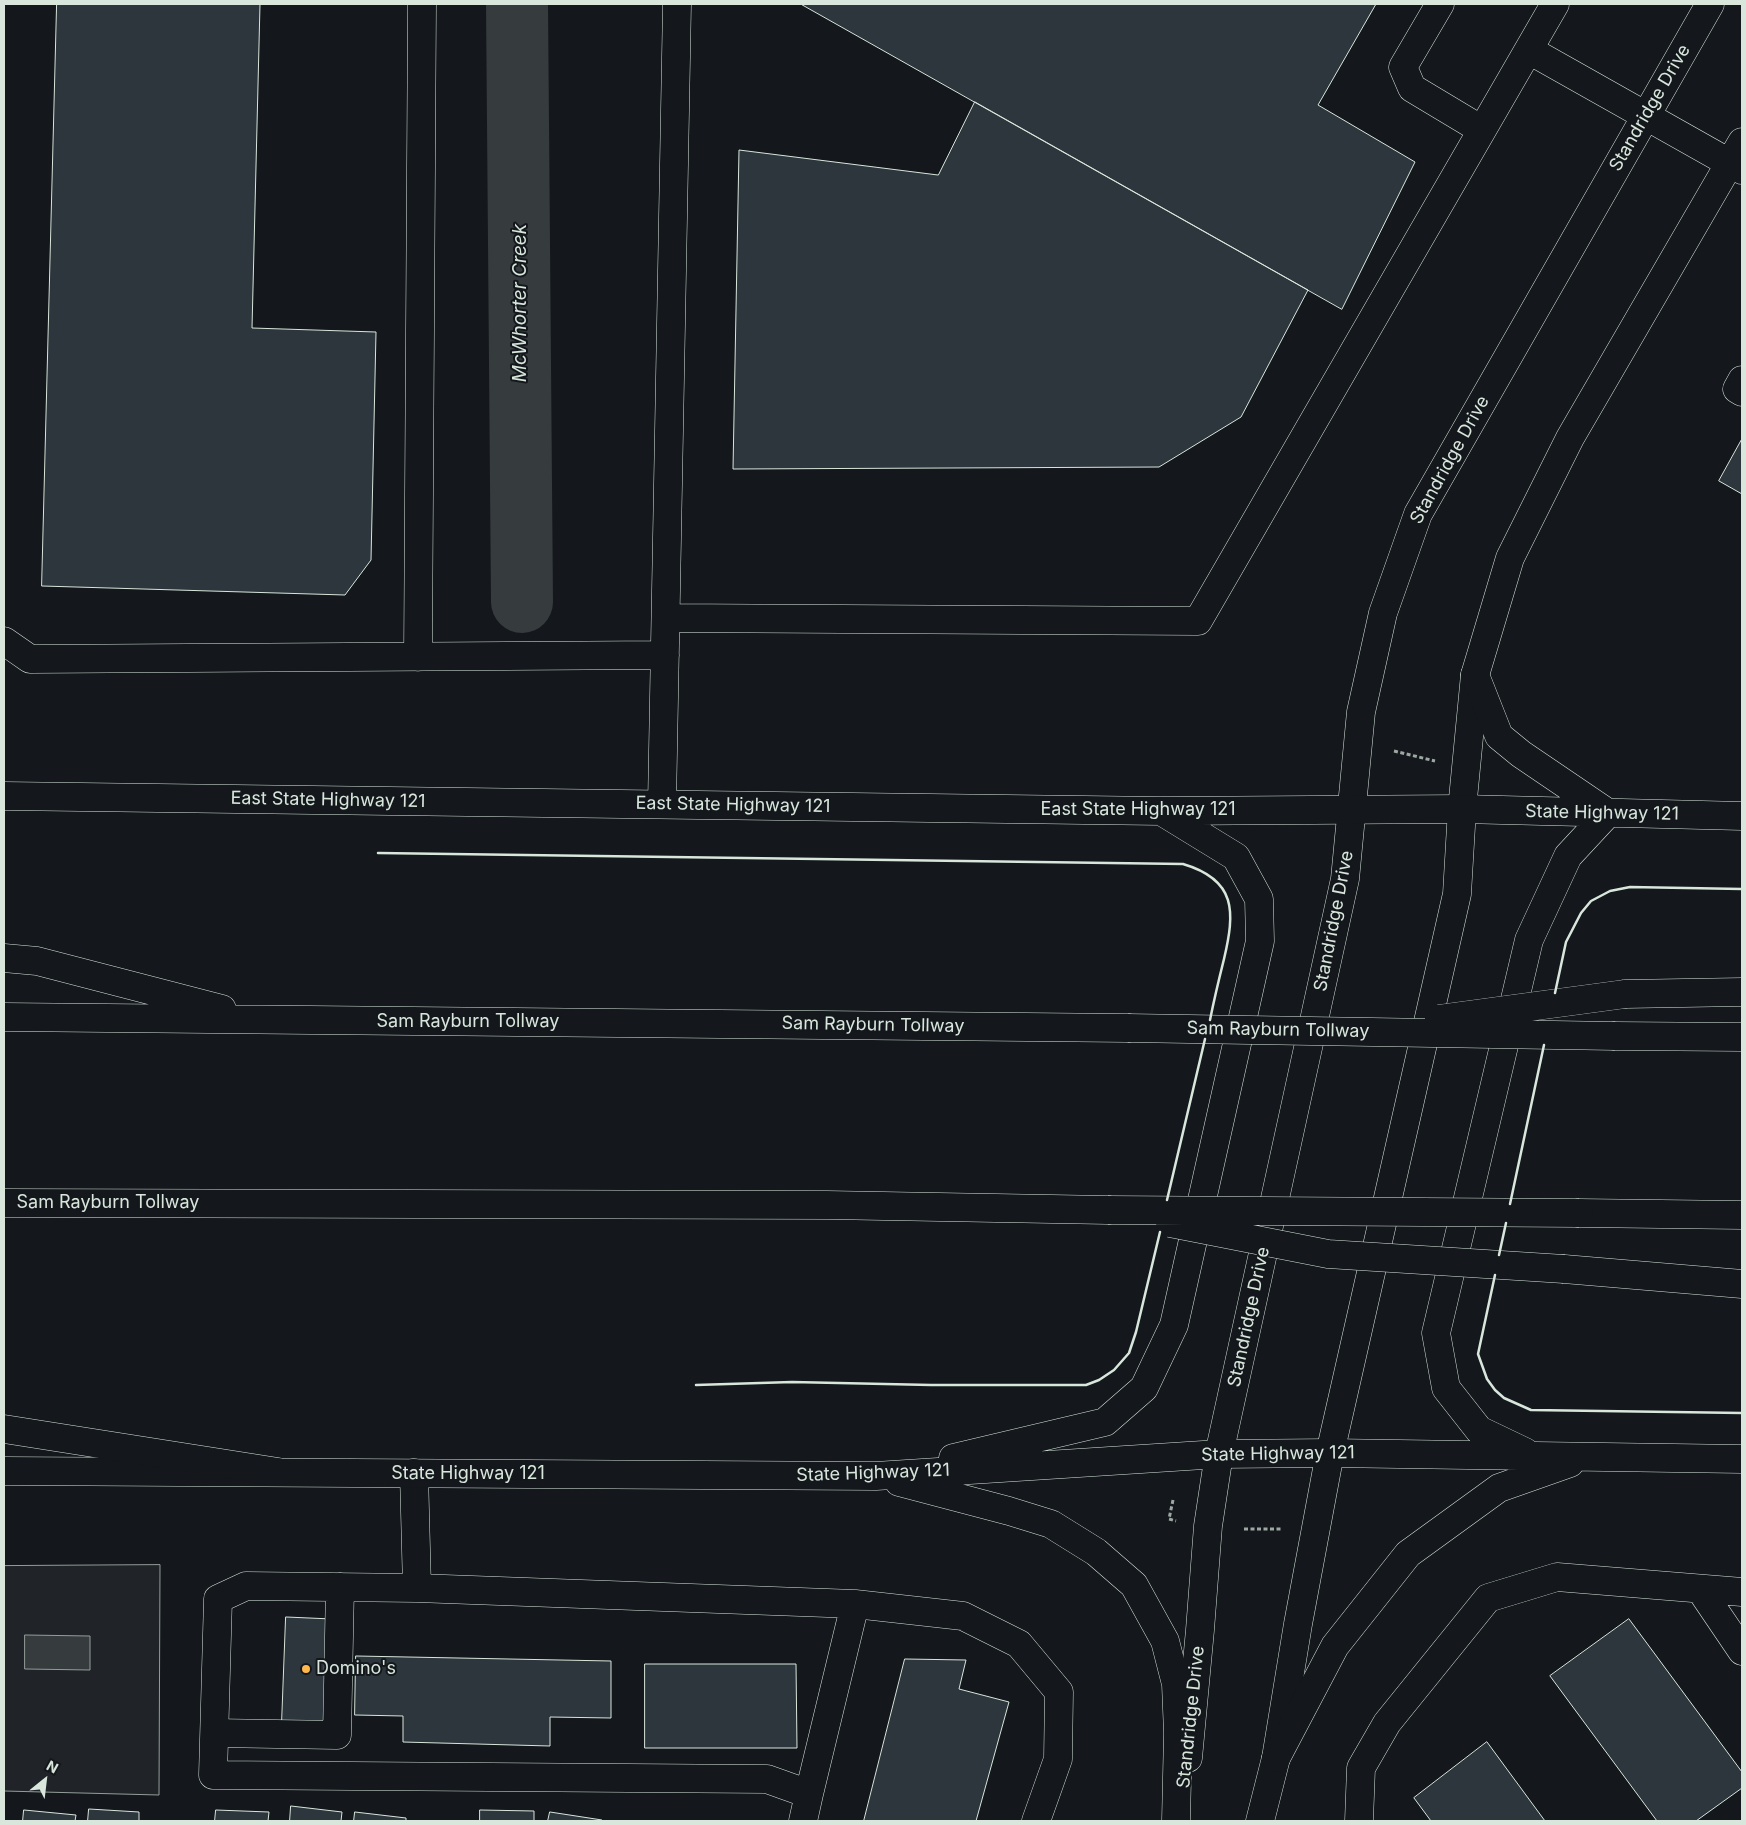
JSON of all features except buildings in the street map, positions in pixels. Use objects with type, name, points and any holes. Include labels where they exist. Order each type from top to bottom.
[{"type":"main road","points":[[418,657],[422,4]]},
{"type":"main road","points":[[662,804],[678,4]]},
{"type":"main road","points":[[1440,4],[1403,67],[1412,88],[1482,130]]},
{"type":"main road","points":[[666,618],[1198,621],[1555,4]]},
{"type":"main road","name":"Standridge Drive","points":[[1176,1821],[1184,1794],[1208,1526],[1219,1454],[1345,880],[1361,712],[1383,613],[1418,514],[1710,4]]},
{"type":"main road","points":[[1260,1821],[1276,1758],[1298,1624],[1330,1453],[1457,894],[1462,809],[1475,675],[1510,558],[1570,438],[1738,158],[1646,117],[1528,50]]},
{"type":"main road","points":[[1742,380],[1737,389],[1742,392]]},
{"type":"main road","points":[[4,641],[30,658],[665,655]]},
{"type":"main road","points":[[1475,675],[1499,736],[1521,754],[1608,813],[1568,856],[1548,895],[1529,940],[1436,1333],[1446,1388],[1479,1430],[1534,1456]]},
{"type":"main road","name":"East State Highway 121","points":[[4,796],[1161,811],[1462,809]]},
{"type":"main road","name":"State Highway 121","points":[[1462,809],[1742,816]]},
{"type":"main road","points":[[876,1476],[1105,1422],[1144,1388],[1174,1325],[1260,941],[1259,900],[1236,856],[1161,811]]},
{"type":"main road","points":[[4,958],[37,961],[263,1020]]},
{"type":"main road","points":[[1351,1031],[1625,994],[1742,992]]},
{"type":"main road","name":"Sam Rayburn Tollway","points":[[4,1017],[1128,1028],[1742,1037]]},
{"type":"main road","name":"Sam Rayburn Tollway","points":[[4,1203],[827,1205],[1038,1210],[1742,1215]]},
{"type":"main road","points":[[1108,1210],[1328,1254],[1564,1269],[1742,1284]]},
{"type":"main road","points":[[4,1429],[278,1472]]},
{"type":"main road","name":"State Highway 121","points":[[4,1471],[876,1476],[1219,1454],[1330,1453],[1742,1459]]},
{"type":"main road","points":[[1276,1758],[1335,1646],[1408,1554],[1499,1488],[1589,1456]]},
{"type":"main road","points":[[414,1473],[417,1588]]},
{"type":"main road","points":[[876,1476],[1051,1524],[1096,1552],[1134,1585],[1165,1641],[1176,1684],[1178,1733],[1176,1821]]},
{"type":"main road","points":[[1359,1821],[1362,1768],[1387,1723],[1488,1598],[1557,1577],[1742,1592]]},
{"type":"main road","points":[[809,1794],[767,1779],[214,1776],[218,1599],[246,1586],[340,1586],[855,1604],[963,1616],[1019,1644],[1059,1692],[1058,1759],[1036,1821]]},
{"type":"main road","points":[[215,1733],[337,1735],[340,1586]]},
{"type":"main road","points":[[1700,1589],[1742,1651]]},
{"type":"main road","points":[[802,1821],[855,1604]]},
{"type":"path","points":[[1394,751],[1443,763]]},
{"type":"path","points":[[1173,1500],[1168,1519],[1184,1523]]},
{"type":"path","points":[[1244,1529],[1283,1529]]},
{"type":"shaded area","points":[[160,1565],[159,1795],[4,1791],[4,1566]]},
{"type":"shaded area","points":[[25,1635],[90,1636],[90,1670],[25,1669]]},
{"type":"waterway","name":"McWhorter Creek","points":[[517,4],[522,602]]},
{"type":"wall","points":[[378,853],[1183,864],[1201,871],[1214,879],[1223,889],[1228,900],[1230,913],[1228,942],[1210,1020]]},
{"type":"wall","points":[[1555,993],[1566,942],[1581,913],[1591,901],[1610,891],[1630,887],[1742,889]]},
{"type":"wall","points":[[1167,1200],[1205,1039]]},
{"type":"wall","points":[[1510,1204],[1544,1045]]},
{"type":"wall","points":[[1499,1255],[1506,1223]]},
{"type":"wall","points":[[696,1385],[792,1382],[931,1385],[1086,1385],[1099,1380],[1114,1370],[1129,1353],[1136,1332],[1160,1232]]},
{"type":"wall","points":[[1495,1275],[1478,1354],[1487,1379],[1504,1398],[1531,1410],[1742,1413]]},
{"type":"place","name":"Domino's","points":[[306,1669]]}]
